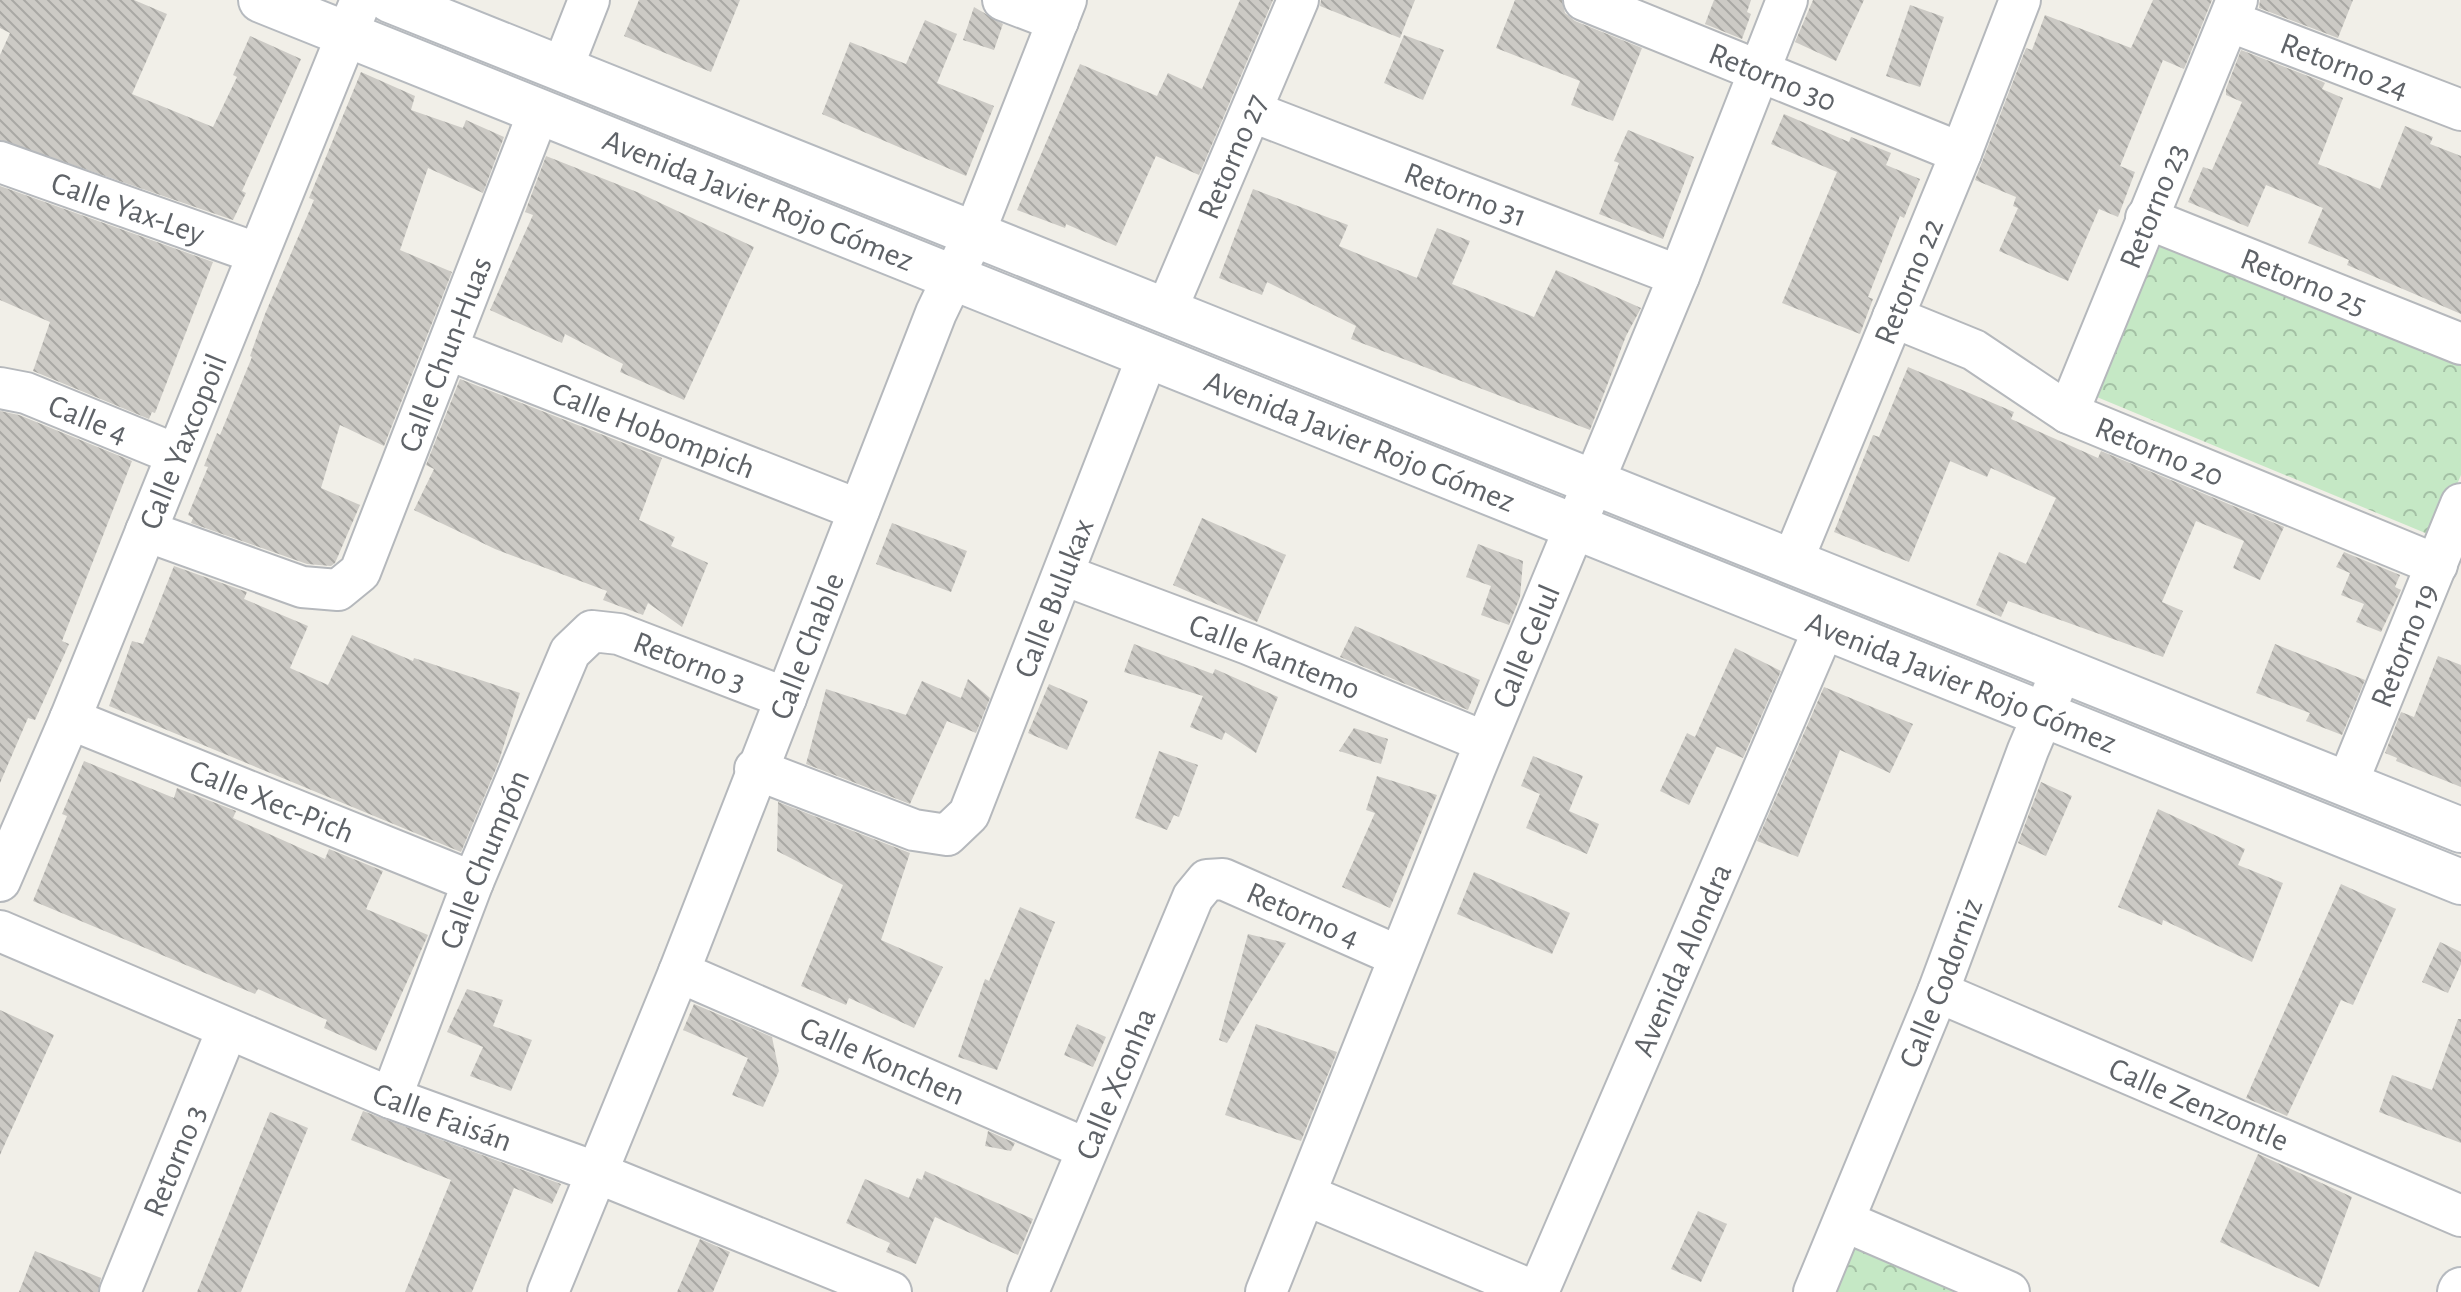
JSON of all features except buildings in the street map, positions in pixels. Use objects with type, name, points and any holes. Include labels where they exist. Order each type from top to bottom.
[{"type":"main road","name":"Avenida Javier Rojo Gómez","points":[[261,0],[353,17],[539,111],[2461,882]]},
{"type":"main road","name":"Avenida Javier Rojo Gómez","points":[[390,0],[2461,830]]},
{"type":"street","points":[[562,69],[589,0]]},
{"type":"street","points":[[1003,0],[1062,11]]},
{"type":"street","name":"Retorno 27","points":[[1166,311],[1298,0]]},
{"type":"street","name":"Retorno 30","points":[[1584,0],[1961,153]]},
{"type":"street","name":"Calle Celul","points":[[1266,1292],[1398,956],[1679,276],[1787,0]]},
{"type":"street","name":"Retorno 22","points":[[1792,562],[1961,153],[2020,0]]},
{"type":"street","name":"Retorno 24","points":[[2233,10],[2461,110]]},
{"type":"street","name":"Retorno 23","points":[[2068,413],[2233,10]]},
{"type":"street","name":"Calle Chable","points":[[548,1292],[679,972],[755,769],[1062,11]]},
{"type":"street","name":"Calle Yaxcopoil","points":[[0,881],[70,719],[353,17]]},
{"type":"street","name":"Calle Chun-Huas","points":[[146,531],[302,587],[338,590],[360,572],[539,111]]},
{"type":"street","name":"Retorno 31","points":[[1253,112],[1679,276]]},
{"type":"street","name":"Calle Yax-Ley","points":[[0,162],[256,253]]},
{"type":"street","name":"Retorno 25","points":[[2146,218],[2461,344]]},
{"type":"street","name":"Retorno 20","points":[[1893,317],[1974,350],[2068,413],[2437,565]]},
{"type":"street","name":"Calle Hobompich","points":[[447,349],[859,510]]},
{"type":"street","name":"Calle Bulukax","points":[[755,769],[914,830],[947,835],[969,814],[1148,355]]},
{"type":"street","name":"Calle 4","points":[[0,388],[26,393],[175,454]]},
{"type":"street","name":"Retorno 19","points":[[2347,784],[2461,504]]},
{"type":"street","name":"Calle Kantemo","points":[[1064,575],[1248,644],[1485,742]]},
{"type":"street","name":"Avenida Alondra","points":[[1537,1292],[1825,626]]},
{"type":"street","name":"Retorno 3","points":[[592,631],[619,634],[786,698]]},
{"type":"street","name":"Calle Chumpón","points":[[391,1098],[473,882],[570,652],[592,631]]},
{"type":"street","name":"Calle Codorniz","points":[[1814,1292],[1938,992],[2062,670]]},
{"type":"street","name":"Calle Xec-Pich","points":[[70,719],[473,882]]},
{"type":"street","name":"Retorno 4","points":[[1207,880],[1223,879],[1398,956]]},
{"type":"street","name":"Calle Xconha","points":[[1028,1292],[1193,897],[1207,880]]},
{"type":"street","name":"Calle Faisán","points":[[0,931],[391,1098],[595,1172],[891,1292]]},
{"type":"street","name":"Calle Konchen","points":[[679,972],[1087,1149]]},
{"type":"street","name":"Calle Zenzontle","points":[[1938,992],[2461,1216]]},
{"type":"street","name":"Retorno 3","points":[[120,1292],[227,1030]]},
{"type":"street","points":[[1306,1195],[1537,1292]]},
{"type":"street","points":[[1844,1221],[2009,1292]]},
{"type":"green space","points":[[2165,235],[2461,366],[2461,475],[2435,537],[2092,395]]},
{"type":"green space","points":[[1844,1235],[1985,1292],[1819,1292]]}]
